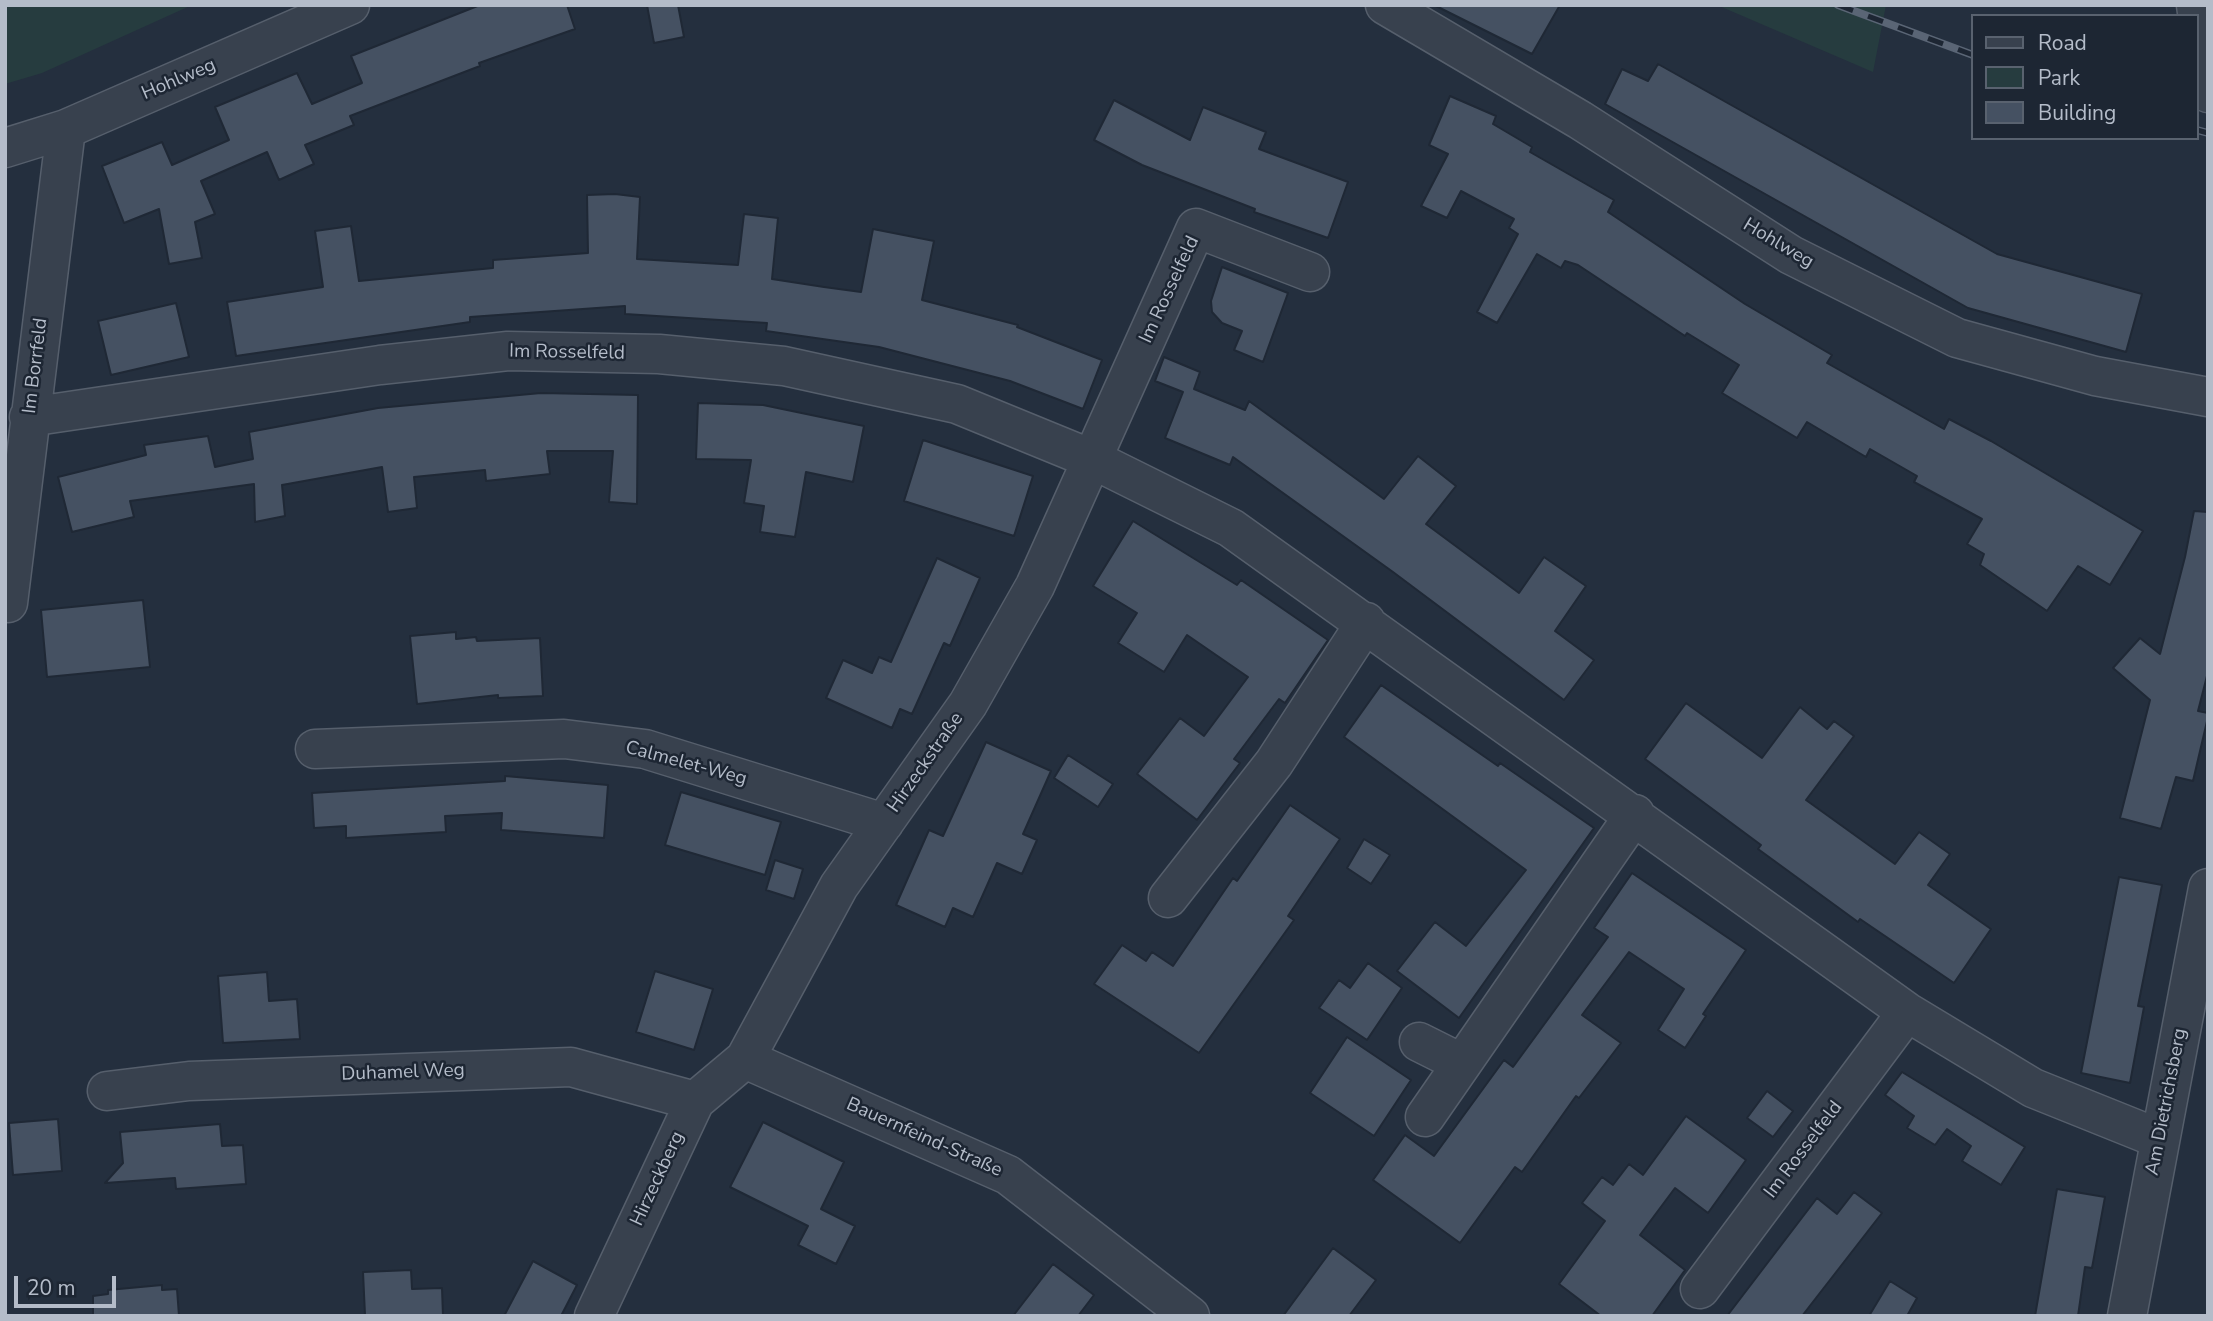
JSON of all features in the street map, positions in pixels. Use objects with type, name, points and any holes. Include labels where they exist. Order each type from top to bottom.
[{"type":"street","name":"Hohlweg","points":[[5,148],[66,129],[350,5]]},
{"type":"street","name":"Hohlweg","points":[[1385,5],[1580,120],[1791,255],[1957,338],[2095,376],[2208,397]]},
{"type":"street","points":[[2199,27],[2208,93]]},
{"type":"street","name":"Im Borrfeld","points":[[8,603],[66,129]]},
{"type":"street","name":"Im Rosselfeld","points":[[1094,460],[1196,228],[1310,272]]},
{"type":"street","name":"Im Rosselfeld","points":[[29,417],[380,365],[508,351],[659,354],[784,366],[957,404],[1094,460],[1231,528],[1635,814],[1907,1012],[2033,1088],[2160,1139]]},
{"type":"street","name":"Hirzeckstraße","points":[[745,1059],[839,886],[968,704],[1035,586],[1094,460]]},
{"type":"street","points":[[1168,898],[1274,763],[1366,622]]},
{"type":"street","name":"Calmelet-Weg","points":[[315,749],[564,739],[645,749],[884,823]]},
{"type":"street","points":[[1424,1117],[1635,814]]},
{"type":"street","name":"Am Dietrichsberg","points":[[2127,1316],[2208,888]]},
{"type":"street","name":"Im Rosselfeld","points":[[1700,1289],[1907,1012]]},
{"type":"street","points":[[1419,1042],[1461,1063]]},
{"type":"street","name":"Hirzeckberg","points":[[594,1316],[695,1101],[745,1059]]},
{"type":"street","name":"Bauernfeind-Straße","points":[[745,1059],[1008,1175],[1190,1316]]},
{"type":"street","name":"Duhamel Weg","points":[[107,1091],[189,1081],[571,1067],[695,1101]]},
{"type":"green space","points":[[5,5],[192,5],[42,73],[5,84]]},
{"type":"green space","points":[[1717,5],[1886,5],[1873,72]]},
{"type":"building","points":[[480,5],[567,5],[575,29],[479,63],[480,66],[350,116],[354,125],[305,145],[314,164],[279,180],[267,152],[201,181],[215,214],[195,222],[202,258],[169,264],[159,209],[124,223],[102,166],[162,142],[172,165],[229,140],[215,107],[297,73],[312,104],[362,83],[351,56]]},
{"type":"building","points":[[647,5],[678,5],[684,37],[654,43]]},
{"type":"building","points":[[1434,5],[1560,5],[1532,54]]},
{"type":"building","points":[[1658,64],[1997,254],[2142,294],[2126,352],[1968,308],[1605,104],[1622,69],[1648,81]]},
{"type":"building","points":[[1450,96],[1496,116],[1493,124],[1532,147],[1530,152],[1614,200],[1608,212],[1745,304],[1832,355],[1827,363],[1944,429],[1949,419],[1991,441],[2143,531],[2110,585],[2078,566],[2047,611],[1980,565],[1984,554],[1967,544],[1982,519],[1914,482],[1917,476],[1870,449],[1866,457],[1807,422],[1797,438],[1722,393],[1739,365],[1687,333],[1685,336],[1578,265],[1565,261],[1561,268],[1537,254],[1497,323],[1477,312],[1518,234],[1509,228],[1514,219],[1461,191],[1447,218],[1421,206],[1448,154],[1429,145]]},
{"type":"building","points":[[1114,100],[1190,140],[1203,107],[1266,132],[1259,149],[1348,182],[1328,238],[1254,212],[1255,209],[1142,165],[1094,140]]},
{"type":"building","points":[[587,195],[640,197],[637,259],[738,265],[744,214],[778,218],[772,279],[824,287],[861,292],[873,229],[934,241],[922,300],[1018,325],[1017,327],[1102,360],[1083,409],[1010,381],[879,347],[766,331],[767,323],[625,314],[625,306],[470,317],[470,322],[236,356],[227,302],[323,287],[315,231],[351,226],[359,281],[493,268],[493,260],[588,253]]},
{"type":"building","points":[[1222,267],[1288,293],[1263,362],[1234,350],[1242,331],[1222,323],[1212,312],[1211,301]]},
{"type":"building","points":[[176,303],[189,357],[111,375],[98,321]]},
{"type":"building","points":[[1164,357],[1200,372],[1194,389],[1245,410],[1249,401],[1384,499],[1418,456],[1456,486],[1426,524],[1519,593],[1544,557],[1586,586],[1555,631],[1594,660],[1564,700],[1233,457],[1230,465],[1165,438],[1183,392],[1155,381]]},
{"type":"building","points":[[541,393],[638,395],[637,504],[609,502],[613,451],[547,451],[550,474],[486,481],[485,470],[414,477],[417,508],[388,512],[382,467],[282,485],[285,516],[255,522],[254,484],[130,501],[134,517],[72,532],[58,477],[146,455],[144,445],[208,436],[215,467],[253,459],[249,432],[378,408]]},
{"type":"building","points":[[698,403],[763,405],[864,426],[853,482],[806,472],[795,537],[760,532],[764,506],[744,503],[751,460],[696,459]]},
{"type":"building","points":[[923,440],[1033,476],[1014,536],[904,501]]},
{"type":"building","points":[[2194,511],[2208,512],[2208,672],[2198,711],[2208,713],[2208,717],[2193,781],[2176,777],[2161,829],[2120,818],[2150,700],[2113,668],[2140,638],[2160,654]]},
{"type":"building","points":[[1133,521],[1237,585],[1241,580],[1328,640],[1285,703],[1279,699],[1234,759],[1240,763],[1197,820],[1137,774],[1180,718],[1204,736],[1248,677],[1187,635],[1164,672],[1118,643],[1137,613],[1093,586]]},
{"type":"building","points":[[937,558],[980,578],[950,646],[944,643],[912,714],[900,709],[892,728],[826,698],[843,660],[872,673],[879,657],[891,662]]},
{"type":"building","points":[[143,600],[150,667],[47,677],[41,610]]},
{"type":"building","points":[[456,632],[456,639],[476,637],[477,641],[540,638],[543,696],[498,698],[498,695],[417,704],[410,636]]},
{"type":"building","points":[[1381,685],[1594,828],[1459,1018],[1397,971],[1435,922],[1466,946],[1526,870],[1344,737]]},
{"type":"building","points":[[1686,703],[1762,758],[1800,707],[1827,729],[1834,721],[1854,736],[1806,800],[1895,864],[1919,832],[1950,854],[1928,885],[1991,929],[1954,983],[1860,919],[1858,922],[1758,849],[1761,845],[1645,759]]},
{"type":"building","points":[[986,742],[1051,771],[1023,834],[1037,840],[1022,874],[997,863],[973,917],[953,908],[945,927],[896,905],[929,830],[943,836]]},
{"type":"building","points":[[1068,755],[1113,784],[1098,807],[1054,778]]},
{"type":"building","points":[[505,776],[608,785],[604,838],[501,830],[502,813],[445,816],[446,832],[346,838],[346,826],[314,828],[312,793],[505,781]]},
{"type":"building","points":[[681,792],[781,822],[765,875],[665,845]]},
{"type":"building","points":[[1290,805],[1340,839],[1288,916],[1294,920],[1199,1053],[1094,984],[1122,945],[1146,961],[1152,952],[1173,966],[1233,878],[1237,881]]},
{"type":"building","points":[[1364,839],[1390,855],[1371,884],[1347,868]]},
{"type":"building","points":[[775,860],[803,869],[794,899],[766,890]]},
{"type":"building","points":[[1632,873],[1746,950],[1703,1014],[1706,1016],[1685,1048],[1658,1030],[1684,989],[1629,952],[1582,1015],[1621,1043],[1579,1098],[1576,1096],[1522,1172],[1515,1167],[1460,1243],[1373,1180],[1405,1135],[1434,1156],[1504,1060],[1513,1067],[1608,937],[1594,928]]},
{"type":"building","points":[[2119,877],[2162,885],[2138,1006],[2144,1007],[2130,1083],[2081,1073]]},
{"type":"building","points":[[1368,963],[1402,988],[1367,1040],[1319,1008],[1339,980],[1350,988]]},
{"type":"building","points":[[655,971],[713,989],[694,1050],[636,1032]]},
{"type":"building","points":[[267,972],[269,1001],[297,999],[300,1039],[223,1043],[218,976]]},
{"type":"building","points":[[1347,1037],[1411,1080],[1374,1136],[1310,1093]]},
{"type":"building","points":[[1902,1072],[2025,1147],[2001,1185],[1962,1161],[1971,1146],[1947,1129],[1935,1145],[1907,1128],[1914,1116],[1885,1095]]},
{"type":"building","points":[[1767,1091],[1793,1111],[1773,1137],[1747,1118]]},
{"type":"building","points":[[1686,1116],[1746,1160],[1708,1213],[1675,1188],[1640,1235],[1685,1270],[1652,1316],[1601,1316],[1559,1284],[1605,1221],[1582,1203],[1602,1177],[1613,1185],[1629,1164],[1643,1175]]},
{"type":"building","points":[[58,1119],[62,1171],[13,1175],[9,1123]]},
{"type":"building","points":[[763,1122],[844,1162],[821,1209],[855,1226],[836,1264],[798,1245],[808,1226],[730,1187]]},
{"type":"building","points":[[220,1124],[222,1146],[243,1145],[246,1184],[176,1189],[175,1178],[105,1183],[123,1163],[120,1132]]},
{"type":"building","points":[[2057,1189],[2105,1197],[2092,1268],[2085,1267],[2078,1316],[2035,1316]]},
{"type":"building","points":[[1854,1192],[1882,1213],[1802,1316],[1727,1316],[1817,1198],[1837,1214]]},
{"type":"building","points":[[1333,1248],[1376,1280],[1349,1316],[1283,1316]]},
{"type":"building","points":[[533,1261],[577,1285],[561,1316],[504,1316]]},
{"type":"building","points":[[1053,1264],[1094,1295],[1078,1316],[1013,1316]]},
{"type":"building","points":[[411,1270],[412,1289],[442,1288],[443,1316],[365,1315],[363,1272]]},
{"type":"building","points":[[1890,1281],[1917,1298],[1907,1316],[1869,1316]]},
{"type":"building","points":[[162,1285],[162,1290],[177,1289],[179,1316],[93,1316],[93,1296],[108,1294],[108,1290]]},
{"type":"railway","points":[[1838,5],[1972,55]]},
{"type":"railway","points":[[2199,131],[2208,133]]}]
